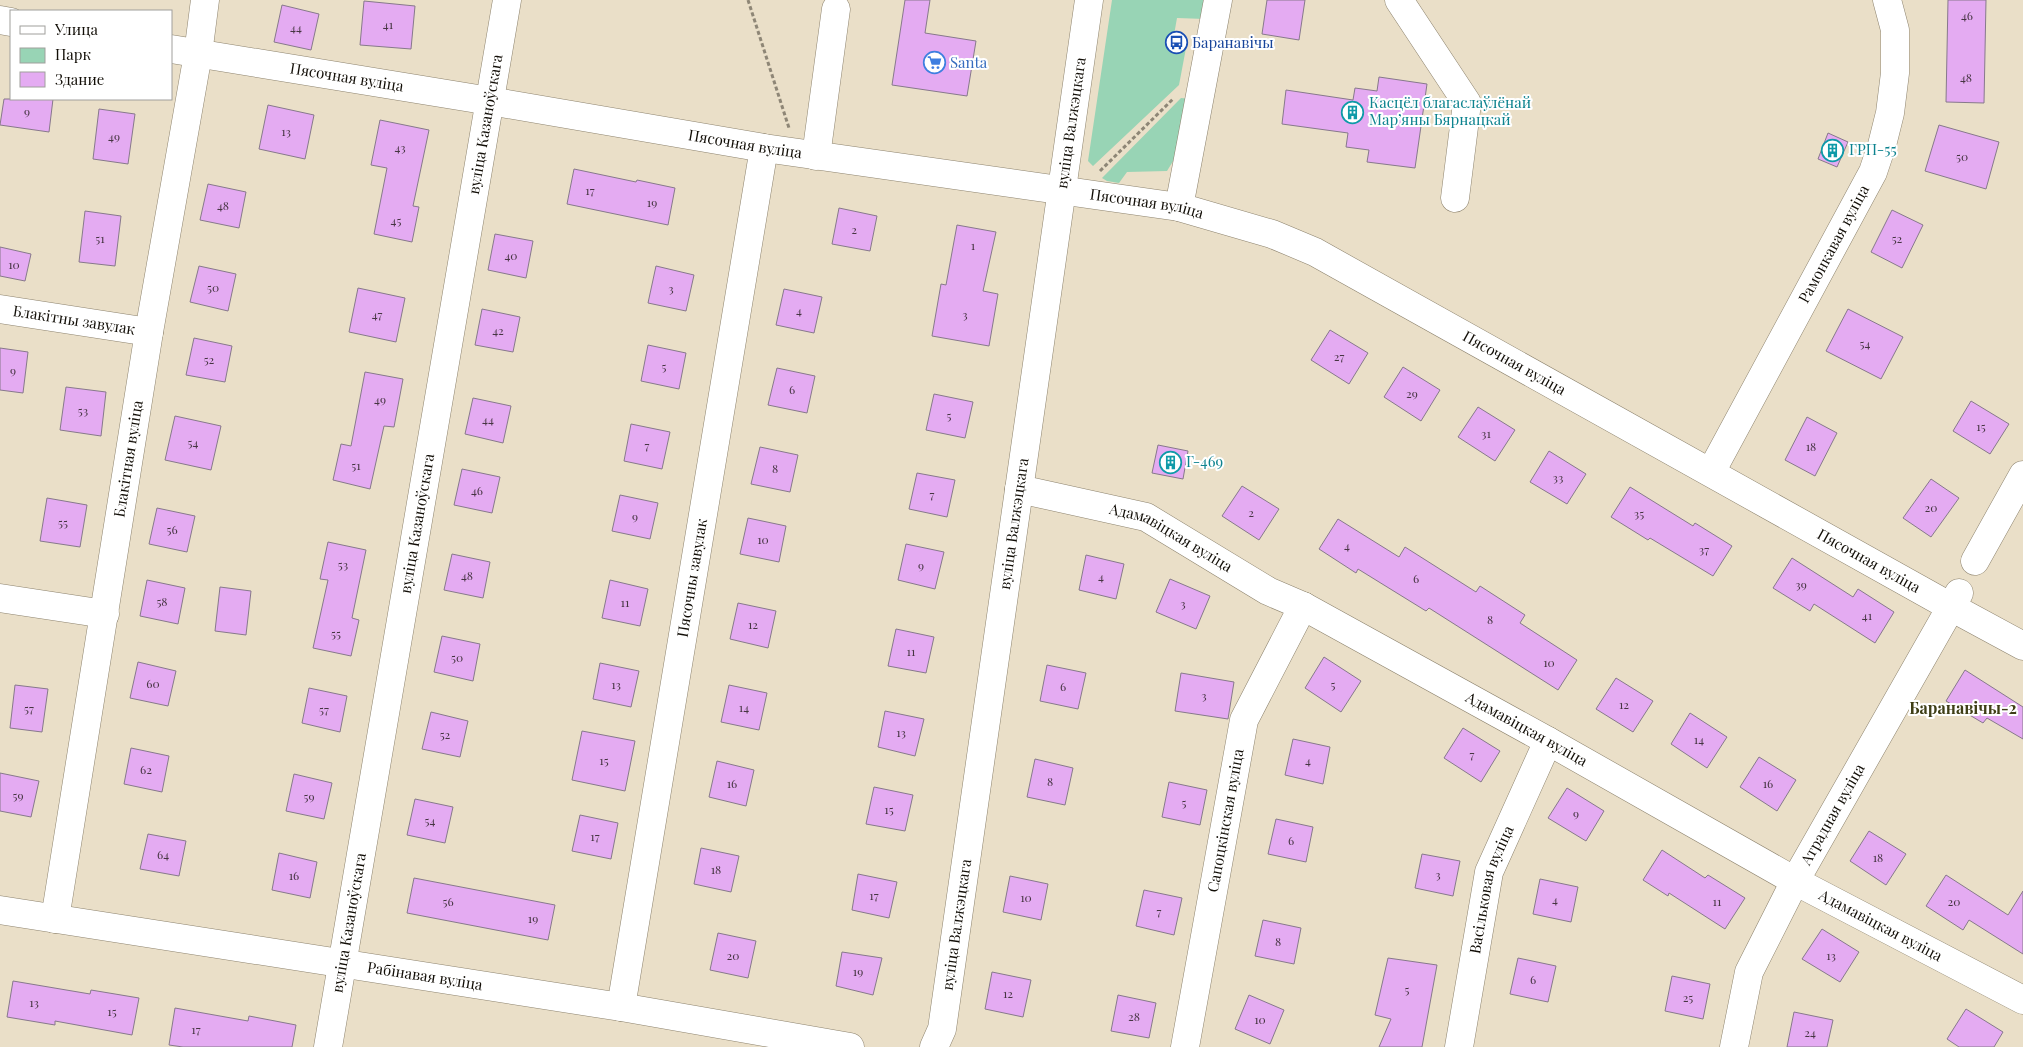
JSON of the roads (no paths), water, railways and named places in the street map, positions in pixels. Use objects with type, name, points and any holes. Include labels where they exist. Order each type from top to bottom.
[{"type":"street","name":"Блакітная вуліца","points":[[55,919],[149,332],[198,54],[205,0]]},
{"type":"street","name":"вуліца Казаноўскага","points":[[328,1047],[507,0]]},
{"type":"street","name":"вуліца Валжэцкага","points":[[934,1047],[942,1029],[1019,489],[1070,191],[1089,0]]},
{"type":"street","points":[[1179,207],[1218,0]]},
{"type":"street","points":[[1399,0],[1467,103],[1455,198]]},
{"type":"street","name":"Рамонкавая вуліца","points":[[1711,472],[1873,172],[1890,113],[1895,73],[1895,30],[1887,0]]},
{"type":"street","points":[[806,154],[836,9]]},
{"type":"street","name":"Пясочная вуліца","points":[[172,49],[764,148],[1179,207],[1272,234],[1315,252],[1711,472],[1955,600],[2023,646]]},
{"type":"street","name":"Пясочны завулак","points":[[621,1007],[764,148]]},
{"type":"street","name":"Блакітны завулак","points":[[0,309],[149,332]]},
{"type":"street","points":[[1975,562],[2023,475]]},
{"type":"street","name":"Адамавіцкая вуліца","points":[[1019,489],[1146,517],[1268,591],[1303,606],[1548,741],[1795,881],[2023,1000]]},
{"type":"street","points":[[0,598],[105,614]]},
{"type":"street","name":"Атрадная вуліца","points":[[1734,1047],[1749,972],[1795,881],[1955,600]]},
{"type":"street","name":"Сапоцкінская вуліца","points":[[1185,1047],[1244,720],[1303,606]]},
{"type":"street","name":"Васільковая вуліца","points":[[1459,1047],[1488,872],[1548,741]]},
{"type":"street","name":"Рабінавая вуліца","points":[[0,910],[621,1007],[850,1047]]},
{"type":"place","name":"Баранавічы","points":[[1176,43]]},
{"type":"place","name":"Santa","points":[[934,63]]},
{"type":"place","name":"Касцёл благаслаўлёнай Мар’яны Бярнацкай","points":[[1353,112]]},
{"type":"place","name":"ГРП-55","points":[[1833,150]]},
{"type":"place","name":"Г-469","points":[[1170,462]]},
{"type":"district","name":"Баранавічы-2","points":[[1963,708]]}]
